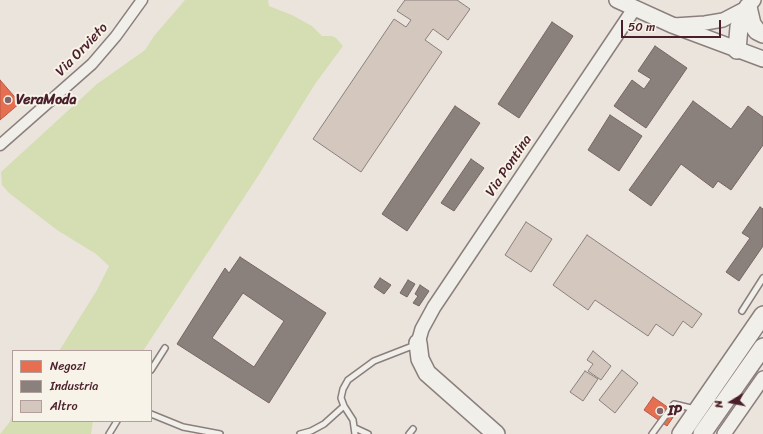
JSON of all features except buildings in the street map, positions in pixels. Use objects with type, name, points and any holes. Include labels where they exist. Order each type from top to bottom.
[{"type":"highway","points":[[751,4],[752,24],[757,31],[763,34]]},
{"type":"highway","points":[[737,50],[739,27],[751,4]]},
{"type":"highway","points":[[681,434],[763,315]]},
{"type":"highway","points":[[418,343],[420,359],[427,373],[496,434]]},
{"type":"highway","points":[[702,434],[763,347]]},
{"type":"main road","points":[[617,0],[672,25],[763,59]]},
{"type":"street","name":"Via Orvieto","points":[[0,145],[92,64],[116,36],[142,0]]},
{"type":"street","points":[[672,25],[715,22],[733,16],[751,4]]},
{"type":"street","name":"Via Pontina","points":[[418,343],[422,329],[434,307],[634,9]]},
{"type":"street","points":[[724,434],[763,378]]},
{"type":"lane","points":[[742,311],[763,278]]},
{"type":"lane","points":[[355,434],[353,420],[341,398],[343,389],[352,376],[374,361],[418,343]]},
{"type":"lane","points":[[152,368],[165,348]]},
{"type":"lane","points":[[652,434],[674,404],[698,410]]},
{"type":"lane","points":[[300,434],[311,431],[324,424],[344,406]]},
{"type":"lane","points":[[152,414],[183,427],[220,434]]},
{"type":"lane","points":[[109,434],[116,422]]},
{"type":"lane","points":[[355,428],[368,434]]},
{"type":"lane","points":[[409,434],[412,429]]},
{"type":"green space","points":[[185,0],[268,0],[269,6],[292,15],[312,26],[322,36],[332,36],[336,38],[343,46],[315,84],[258,176],[144,350],[60,350],[97,290],[109,266],[96,254],[57,230],[9,193],[2,185],[1,172],[97,84],[145,50],[154,36]]},
{"type":"green space","points":[[12,416],[12,422],[93,422],[91,434],[0,434],[9,423]]},
{"type":"place","name":"VeraModa","points":[[8,100]]},
{"type":"place","name":"IP","points":[[660,411]]}]
